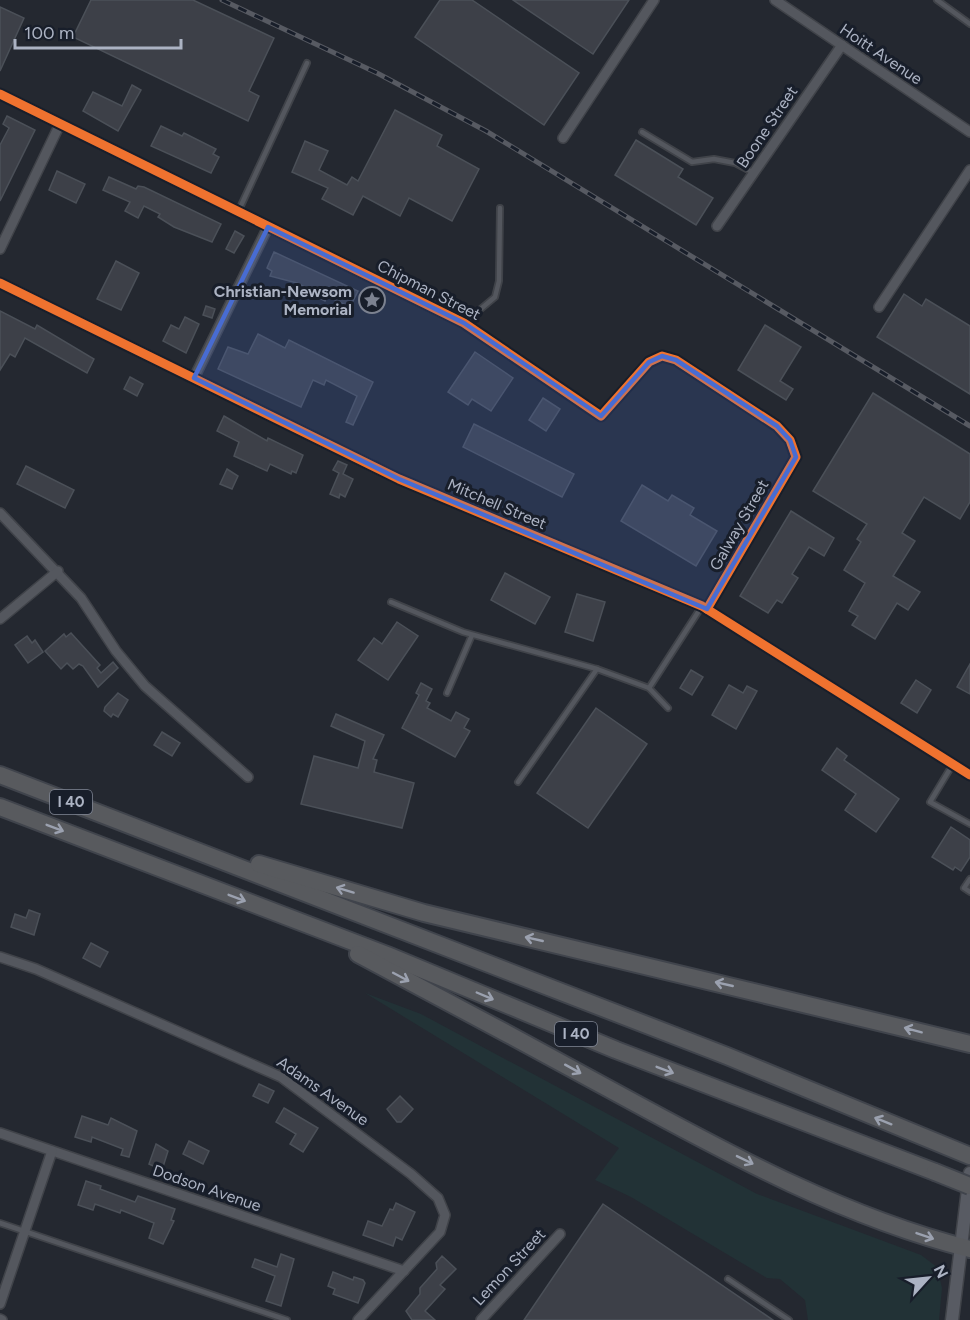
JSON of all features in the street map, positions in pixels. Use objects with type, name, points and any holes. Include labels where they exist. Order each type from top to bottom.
[{"type":"highway","name":"I 40","points":[[0,775],[727,1056],[970,1156]]},
{"type":"highway","name":"I 40","points":[[0,807],[387,955],[616,1050],[970,1186]]},
{"type":"highway","points":[[143,829],[424,913],[970,1044]]},
{"type":"highway","points":[[294,920],[704,1140],[852,1210],[966,1248]]},
{"type":"main road","points":[[952,1320],[966,1248],[970,1173]]},
{"type":"street","points":[[563,138],[654,0]]},
{"type":"street","name":"Hoitt Avenue","points":[[775,0],[970,132]]},
{"type":"street","name":"Boone Street","points":[[717,226],[842,45]]},
{"type":"street","name":"Chipman Street","points":[[0,94],[464,324],[601,416],[649,362],[662,356],[676,360],[777,426],[790,441],[796,457]]},
{"type":"street","points":[[0,249],[60,124]]},
{"type":"street","points":[[879,307],[970,170]]},
{"type":"street","points":[[194,378],[268,227]]},
{"type":"street","name":"Mitchell Street","points":[[0,283],[399,479],[705,607],[970,776]]},
{"type":"street","name":"Galway Street","points":[[705,607],[796,457]]},
{"type":"street","points":[[0,513],[58,571],[81,598],[116,651],[144,686],[248,777]]},
{"type":"street","points":[[0,619],[58,571]]},
{"type":"street","name":"Adams Avenue","points":[[0,957],[36,969],[281,1077],[411,1174],[438,1198],[445,1215],[440,1232],[358,1320]]},
{"type":"street","name":"Dodson Avenue","points":[[0,1133],[404,1270]]},
{"type":"street","points":[[0,1305],[52,1151]]},
{"type":"street","name":"Lemon Street","points":[[481,1320],[560,1234]]},
{"type":"lane","points":[[937,0],[970,24]]},
{"type":"lane","points":[[238,212],[307,63]]},
{"type":"lane","points":[[642,132],[692,162],[714,159],[735,163],[754,173]]},
{"type":"lane","points":[[464,324],[495,297],[499,281],[500,208]]},
{"type":"lane","points":[[391,602],[472,635],[597,669],[649,688],[668,708]]},
{"type":"lane","points":[[649,688],[705,607]]},
{"type":"lane","points":[[447,693],[472,635]]},
{"type":"lane","points":[[518,782],[597,669]]},
{"type":"lane","points":[[953,764],[930,801],[970,824]]},
{"type":"lane","points":[[970,879],[964,888],[970,892]]},
{"type":"lane","points":[[0,1223],[287,1320]]},
{"type":"lane","points":[[728,1279],[789,1320]]},
{"type":"highlighted area","points":[[268,227],[464,323],[601,416],[649,362],[662,356],[676,360],[777,426],[790,440],[796,457],[707,609],[399,479],[194,378]]},
{"type":"shaded area","points":[[365,993],[421,1014],[757,1194],[921,1255],[937,1267],[942,1288],[939,1320],[808,1320],[805,1300],[780,1279],[767,1278],[631,1197],[595,1180],[619,1148]]},
{"type":"building","points":[[91,0],[193,0],[274,38],[249,91],[259,96],[248,121],[73,37]]},
{"type":"building","points":[[440,0],[472,0],[579,73],[544,125],[415,37]]},
{"type":"building","points":[[513,0],[629,0],[593,54]]},
{"type":"building","points":[[0,7],[24,18],[0,71]]},
{"type":"building","points":[[132,85],[141,90],[118,131],[83,111],[93,92],[122,106]]},
{"type":"building","points":[[395,110],[442,135],[437,146],[479,169],[452,221],[409,198],[400,216],[363,196],[353,215],[322,199],[328,188],[292,172],[305,141],[328,151],[319,170],[347,185],[352,177],[358,181]]},
{"type":"building","points":[[7,116],[35,130],[0,201],[0,145],[9,128],[3,124]]},
{"type":"building","points":[[161,126],[182,136],[184,133],[216,149],[213,154],[219,157],[211,173],[151,146]]},
{"type":"building","points":[[636,140],[683,169],[678,177],[713,198],[696,225],[615,175]]},
{"type":"building","points":[[57,171],[85,184],[76,203],[49,190]]},
{"type":"building","points":[[109,177],[136,189],[138,186],[144,187],[221,224],[212,242],[174,227],[158,217],[160,214],[144,206],[138,218],[125,211],[130,202],[103,190]]},
{"type":"building","points":[[235,231],[244,236],[234,253],[226,249]]},
{"type":"building","points":[[274,252],[358,291],[350,307],[327,296],[325,301],[311,294],[313,291],[297,283],[270,276],[272,271],[267,268]]},
{"type":"building","points":[[116,261],[139,273],[121,310],[97,299]]},
{"type":"building","points":[[904,294],[922,306],[926,299],[970,326],[970,394],[877,337]]},
{"type":"building","points":[[206,306],[215,309],[212,318],[203,315]]},
{"type":"building","points":[[0,311],[35,329],[37,325],[94,359],[87,373],[25,338],[15,357],[10,354],[0,370]]},
{"type":"building","points":[[185,317],[199,324],[186,353],[163,341],[171,325],[179,329]]},
{"type":"building","points":[[765,325],[801,347],[780,381],[793,389],[786,400],[738,370]]},
{"type":"building","points":[[258,334],[285,348],[289,340],[373,382],[353,425],[346,422],[357,396],[326,380],[324,385],[313,380],[301,407],[218,369],[228,347],[248,354]]},
{"type":"building","points":[[475,352],[513,378],[491,411],[472,399],[468,405],[448,392]]},
{"type":"building","points":[[130,377],[143,384],[137,396],[124,389]]},
{"type":"building","points":[[873,393],[970,454],[970,502],[960,519],[924,497],[902,533],[915,541],[893,576],[920,592],[908,610],[897,603],[875,639],[852,625],[858,616],[849,611],[865,583],[844,570],[861,542],[857,539],[867,524],[813,491]]},
{"type":"building","points":[[543,398],[560,409],[546,431],[529,420]]},
{"type":"building","points":[[224,416],[267,441],[268,438],[303,455],[296,473],[292,471],[291,474],[270,464],[267,471],[234,456],[239,442],[217,431]]},
{"type":"building","points":[[474,424],[574,474],[562,497],[463,447]]},
{"type":"building","points":[[338,461],[347,465],[343,474],[353,479],[345,497],[340,494],[339,498],[330,494],[339,473],[333,470]]},
{"type":"building","points":[[26,466],[74,490],[65,508],[17,484]]},
{"type":"building","points":[[227,469],[238,476],[232,489],[220,484]]},
{"type":"building","points":[[642,485],[668,501],[672,495],[694,508],[690,515],[717,531],[696,566],[621,521]]},
{"type":"building","points":[[791,511],[834,538],[824,556],[809,547],[792,574],[798,578],[782,603],[777,600],[768,613],[740,596]]},
{"type":"building","points":[[505,573],[550,597],[535,624],[491,600]]},
{"type":"building","points":[[577,594],[605,602],[593,641],[565,632]]},
{"type":"building","points":[[397,622],[418,636],[388,680],[358,660],[374,638],[382,644]]},
{"type":"building","points":[[71,633],[100,665],[97,668],[101,673],[113,662],[118,668],[98,687],[83,666],[79,664],[73,669],[67,663],[61,669],[45,651],[64,634],[66,637]]},
{"type":"building","points":[[27,636],[32,643],[35,640],[43,652],[28,663],[15,645]]},
{"type":"building","points":[[970,664],[970,694],[957,687]]},
{"type":"building","points":[[691,670],[703,677],[692,695],[680,688]]},
{"type":"building","points":[[916,680],[931,690],[917,713],[901,703]]},
{"type":"building","points":[[421,683],[432,689],[426,701],[430,703],[427,708],[451,721],[456,712],[469,719],[464,728],[470,731],[455,757],[402,728],[419,695],[416,693]]},
{"type":"building","points":[[729,685],[743,693],[747,686],[757,691],[736,729],[712,715]]},
{"type":"building","points":[[118,693],[128,700],[118,717],[113,714],[111,717],[104,711],[105,707]]},
{"type":"building","points":[[596,708],[647,744],[588,828],[537,793]]},
{"type":"building","points":[[336,714],[384,735],[373,759],[377,760],[374,772],[414,783],[402,828],[301,804],[314,756],[358,768],[365,741],[331,726]]},
{"type":"building","points":[[162,732],[180,743],[172,756],[154,745]]},
{"type":"building","points":[[837,748],[847,756],[844,760],[899,799],[876,832],[845,810],[856,794],[822,770]]},
{"type":"building","points":[[951,827],[970,840],[970,857],[961,871],[955,867],[953,870],[932,857]]},
{"type":"building","points":[[29,910],[40,914],[34,935],[11,927],[15,914],[26,918]]},
{"type":"building","points":[[91,943],[108,952],[100,967],[83,958]]},
{"type":"building","points":[[259,1084],[274,1091],[268,1103],[253,1096]]},
{"type":"building","points":[[400,1096],[413,1109],[401,1122],[397,1122],[387,1109]]},
{"type":"building","points":[[284,1108],[318,1128],[303,1152],[290,1144],[296,1134],[276,1122]]},
{"type":"building","points":[[82,1116],[108,1125],[111,1118],[137,1131],[129,1157],[121,1155],[123,1149],[92,1137],[91,1142],[75,1137]]},
{"type":"building","points":[[189,1141],[209,1151],[203,1164],[183,1154]]},
{"type":"building","points":[[156,1144],[168,1151],[162,1170],[149,1164]]},
{"type":"building","points":[[86,1181],[101,1186],[100,1189],[135,1202],[138,1196],[175,1209],[171,1220],[174,1221],[163,1244],[149,1238],[154,1223],[121,1210],[120,1213],[95,1204],[93,1210],[78,1205]]},
{"type":"building","points":[[396,1203],[415,1212],[402,1240],[396,1237],[393,1246],[363,1235],[368,1221],[382,1226],[390,1209],[393,1210]]},
{"type":"building","points":[[603,1204],[773,1320],[524,1320]]},
{"type":"building","points":[[281,1254],[294,1259],[281,1306],[266,1301],[275,1276],[252,1267],[255,1259],[277,1267]]},
{"type":"building","points":[[442,1256],[456,1269],[440,1285],[445,1289],[425,1311],[435,1320],[412,1320],[406,1311],[420,1294],[420,1288],[437,1269],[436,1263]]},
{"type":"building","points":[[333,1272],[353,1280],[354,1277],[363,1280],[365,1283],[358,1303],[333,1294],[335,1289],[328,1286]]},
{"type":"railway","points":[[222,0],[377,73],[486,131],[970,426]]},
{"type":"cycle path","points":[[0,94],[464,323],[601,416],[649,362],[662,356],[676,360],[777,426],[790,440],[796,457],[707,609]]},
{"type":"cycle path","points":[[0,283],[399,479],[702,606],[970,775]]},
{"type":"place","name":"Christian-Newsom Memorial","points":[[372,300]]}]
